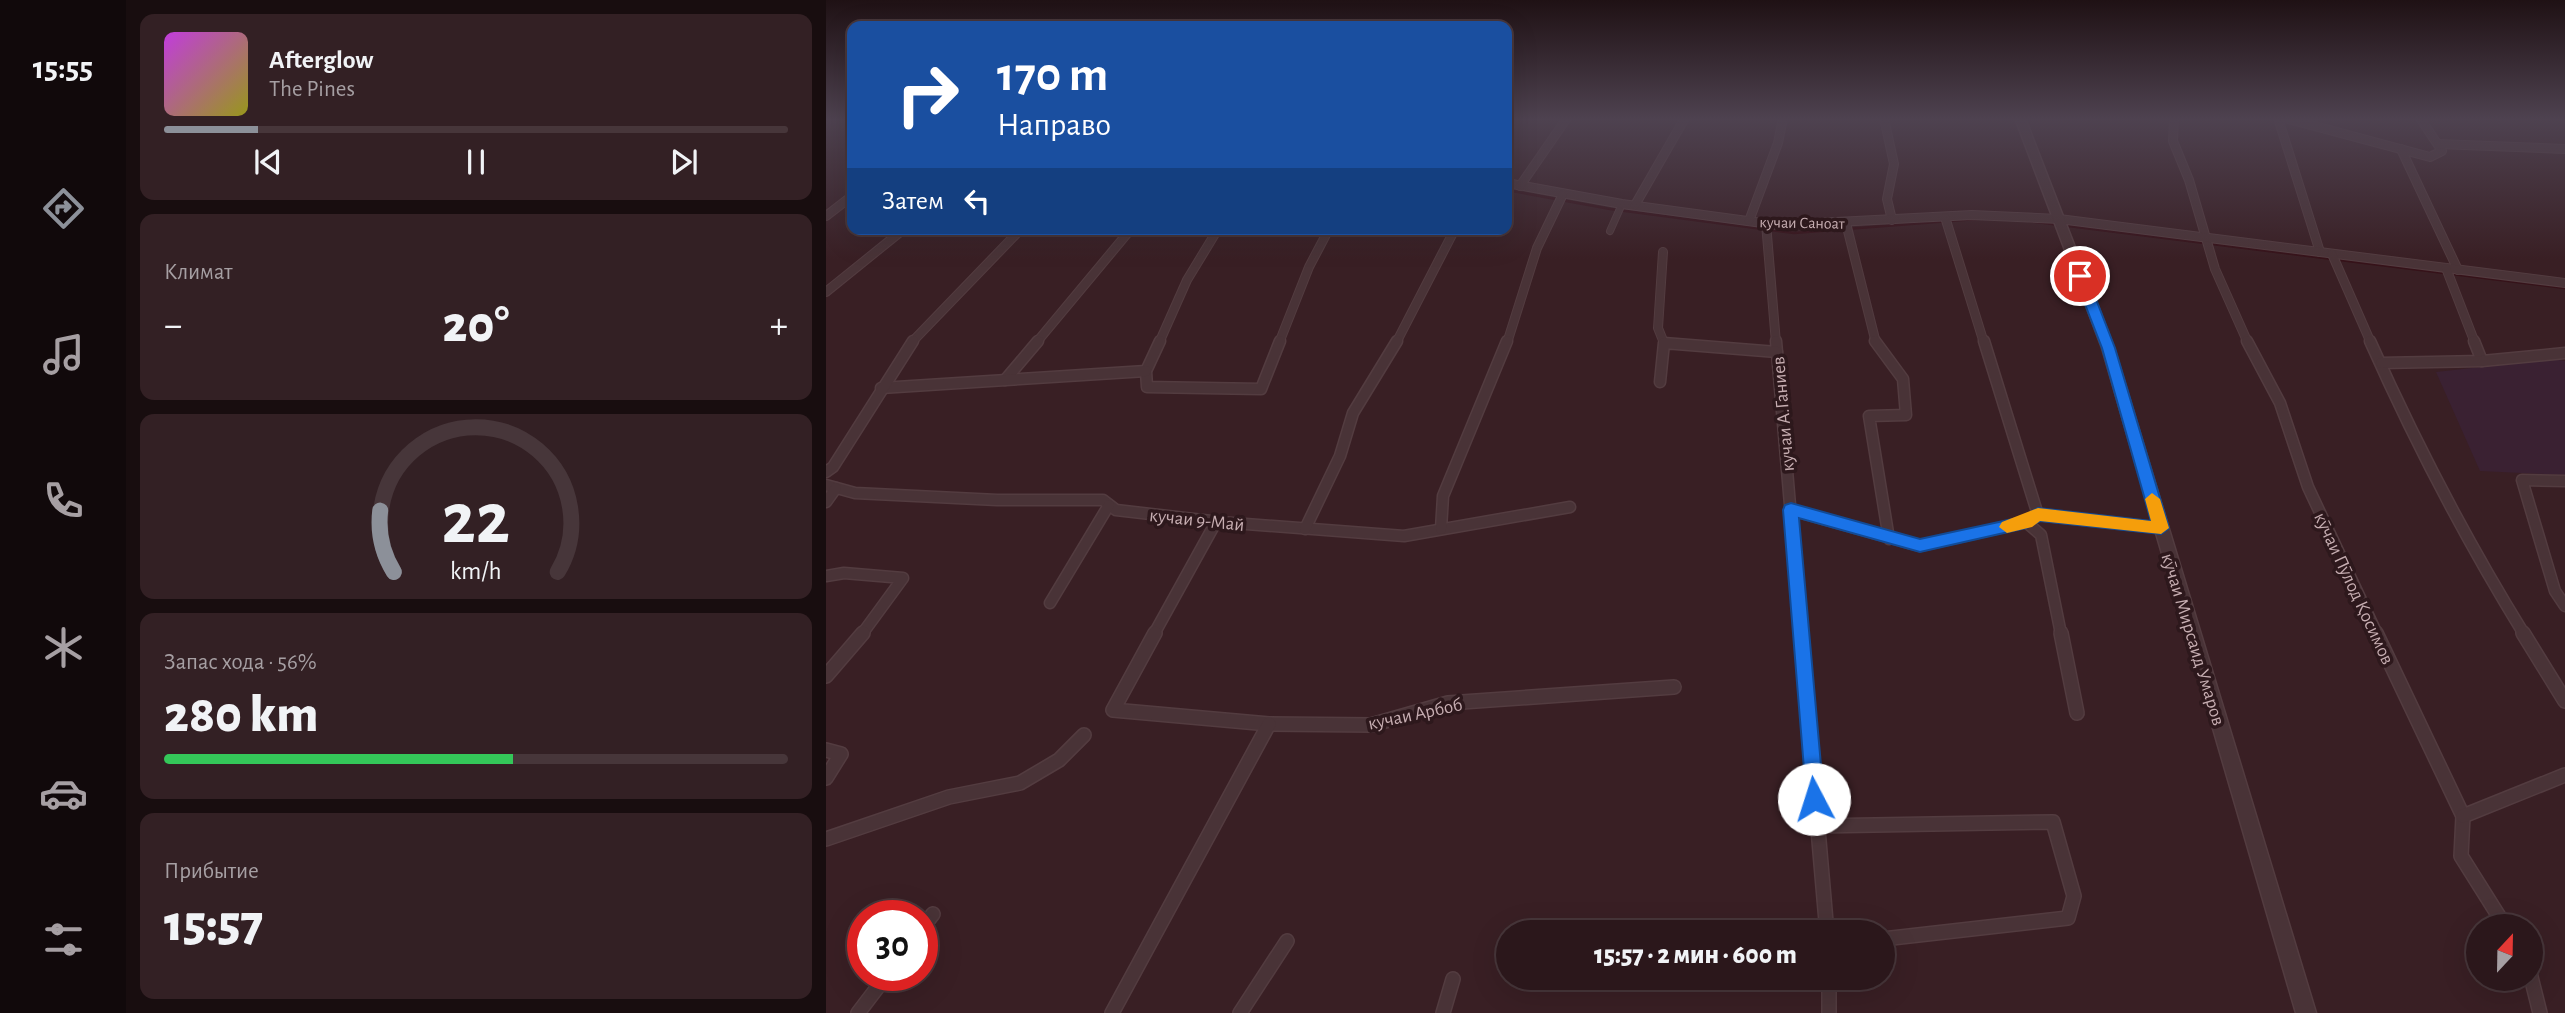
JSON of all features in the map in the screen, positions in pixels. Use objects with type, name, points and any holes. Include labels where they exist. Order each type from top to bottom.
[{"type":"street","points":[[1520,186],[1534,165]]},
{"type":"street","points":[[1635,205],[1658,165]]},
{"type":"street","points":[[1749,221],[1769,165]]},
{"type":"street","points":[[1892,220],[1887,199],[1894,165]]},
{"type":"street","name":"кӯчаи Мирсаид Умаров","points":[[2038,165],[2108,348],[2305,1013]]},
{"type":"street","name":"кӯчаи Пӯлод Қосимов","points":[[2183,165],[2205,240],[2237,321],[2280,403],[2308,487],[2463,817],[2461,856],[2497,914]]},
{"type":"street","points":[[2293,165],[2320,252]]},
{"type":"street","points":[[2409,165],[2458,270]]},
{"type":"street","name":"кучаи Саноат","points":[[1512,184],[1561,198],[1620,208],[1635,205],[1749,221],[1766,227],[1847,227],[1892,220],[2060,223],[2565,283]]},
{"type":"street","points":[[1441,530],[1443,496],[1504,351],[1537,248],[1561,198]]},
{"type":"street","points":[[826,216],[847,200]]},
{"type":"street","points":[[1610,231],[1620,208]]},
{"type":"street","points":[[1946,220],[2038,514]]},
{"type":"street","name":"кучаи А.Ганиев","points":[[1766,227],[1825,920]]},
{"type":"street","points":[[1847,227],[1875,342],[1903,379],[1906,415],[1869,416],[1889,539]]},
{"type":"street","points":[[826,292],[897,235]]},
{"type":"street","points":[[826,472],[833,467],[905,349],[1015,235]]},
{"type":"street","points":[[1005,380],[1126,235]]},
{"type":"street","points":[[1214,235],[1187,279],[1146,371],[1147,387],[1261,389],[1309,267],[1326,235]]},
{"type":"street","points":[[1306,528],[1340,456],[1353,413],[1415,311],[1451,235]]},
{"type":"street","points":[[1660,382],[1664,343],[1658,328],[1664,251]]},
{"type":"street","points":[[2334,257],[2404,417],[2487,575],[2565,701]]},
{"type":"street","points":[[2446,268],[2482,361]]},
{"type":"street","points":[[1664,343],[1777,352]]},
{"type":"street","points":[[2381,363],[2482,361],[2565,353]]},
{"type":"street","points":[[881,388],[1146,371]]},
{"type":"street","points":[[2565,481],[2522,480],[2565,606]]},
{"type":"street","points":[[826,502],[831,486]]},
{"type":"street","name":"кучаи 9-Май","points":[[831,486],[855,494],[997,500],[1103,500],[1116,510],[1216,522],[1404,536],[1570,507]]},
{"type":"street","points":[[1050,603],[1109,505]]},
{"type":"street","points":[[1791,510],[1920,546],[2026,522],[2038,514],[2161,528]]},
{"type":"street","name":"кучаи Арбоб","points":[[1216,522],[1113,710],[1269,723],[1371,724],[1448,703],[1674,687]]},
{"type":"street","points":[[2026,522],[2042,535],[2077,713]]},
{"type":"street","points":[[826,576],[844,573],[903,578],[854,645],[826,676]]},
{"type":"street","points":[[1112,1013],[1269,723]]},
{"type":"street","points":[[826,839],[949,797],[1020,783],[1059,760],[1084,735]]},
{"type":"street","points":[[826,750],[841,754],[826,778]]},
{"type":"street","points":[[2463,817],[2565,775]]},
{"type":"street","points":[[1817,826],[2053,822],[2074,896],[2067,918],[1895,938]]},
{"type":"street","points":[[1240,1013],[1287,941]]},
{"type":"street","points":[[1443,1013],[1453,979]]},
{"type":"street","points":[[1829,990],[1829,1013]]},
{"type":"street","points":[[858,1013],[875,991]]},
{"type":"street","points":[[2534,991],[2540,1013]]},
{"type":"shaded area","points":[[2553,359],[2565,361],[2565,475],[2480,471],[2436,372]]},
{"type":"waterway","points":[[1512,191],[1610,209],[1794,233],[1976,219]]},
{"type":"waterway","points":[[2029,221],[2565,288]]},
{"type":"slow traffic","points":[[2007,527],[2026,522],[2038,514],[2057,519],[2161,528],[2152,499]]},
{"type":"route","points":[[1814,799],[1791,510],[1920,546],[2026,522],[2038,514],[2057,519],[2161,528],[2108,348],[2080,276]]}]
